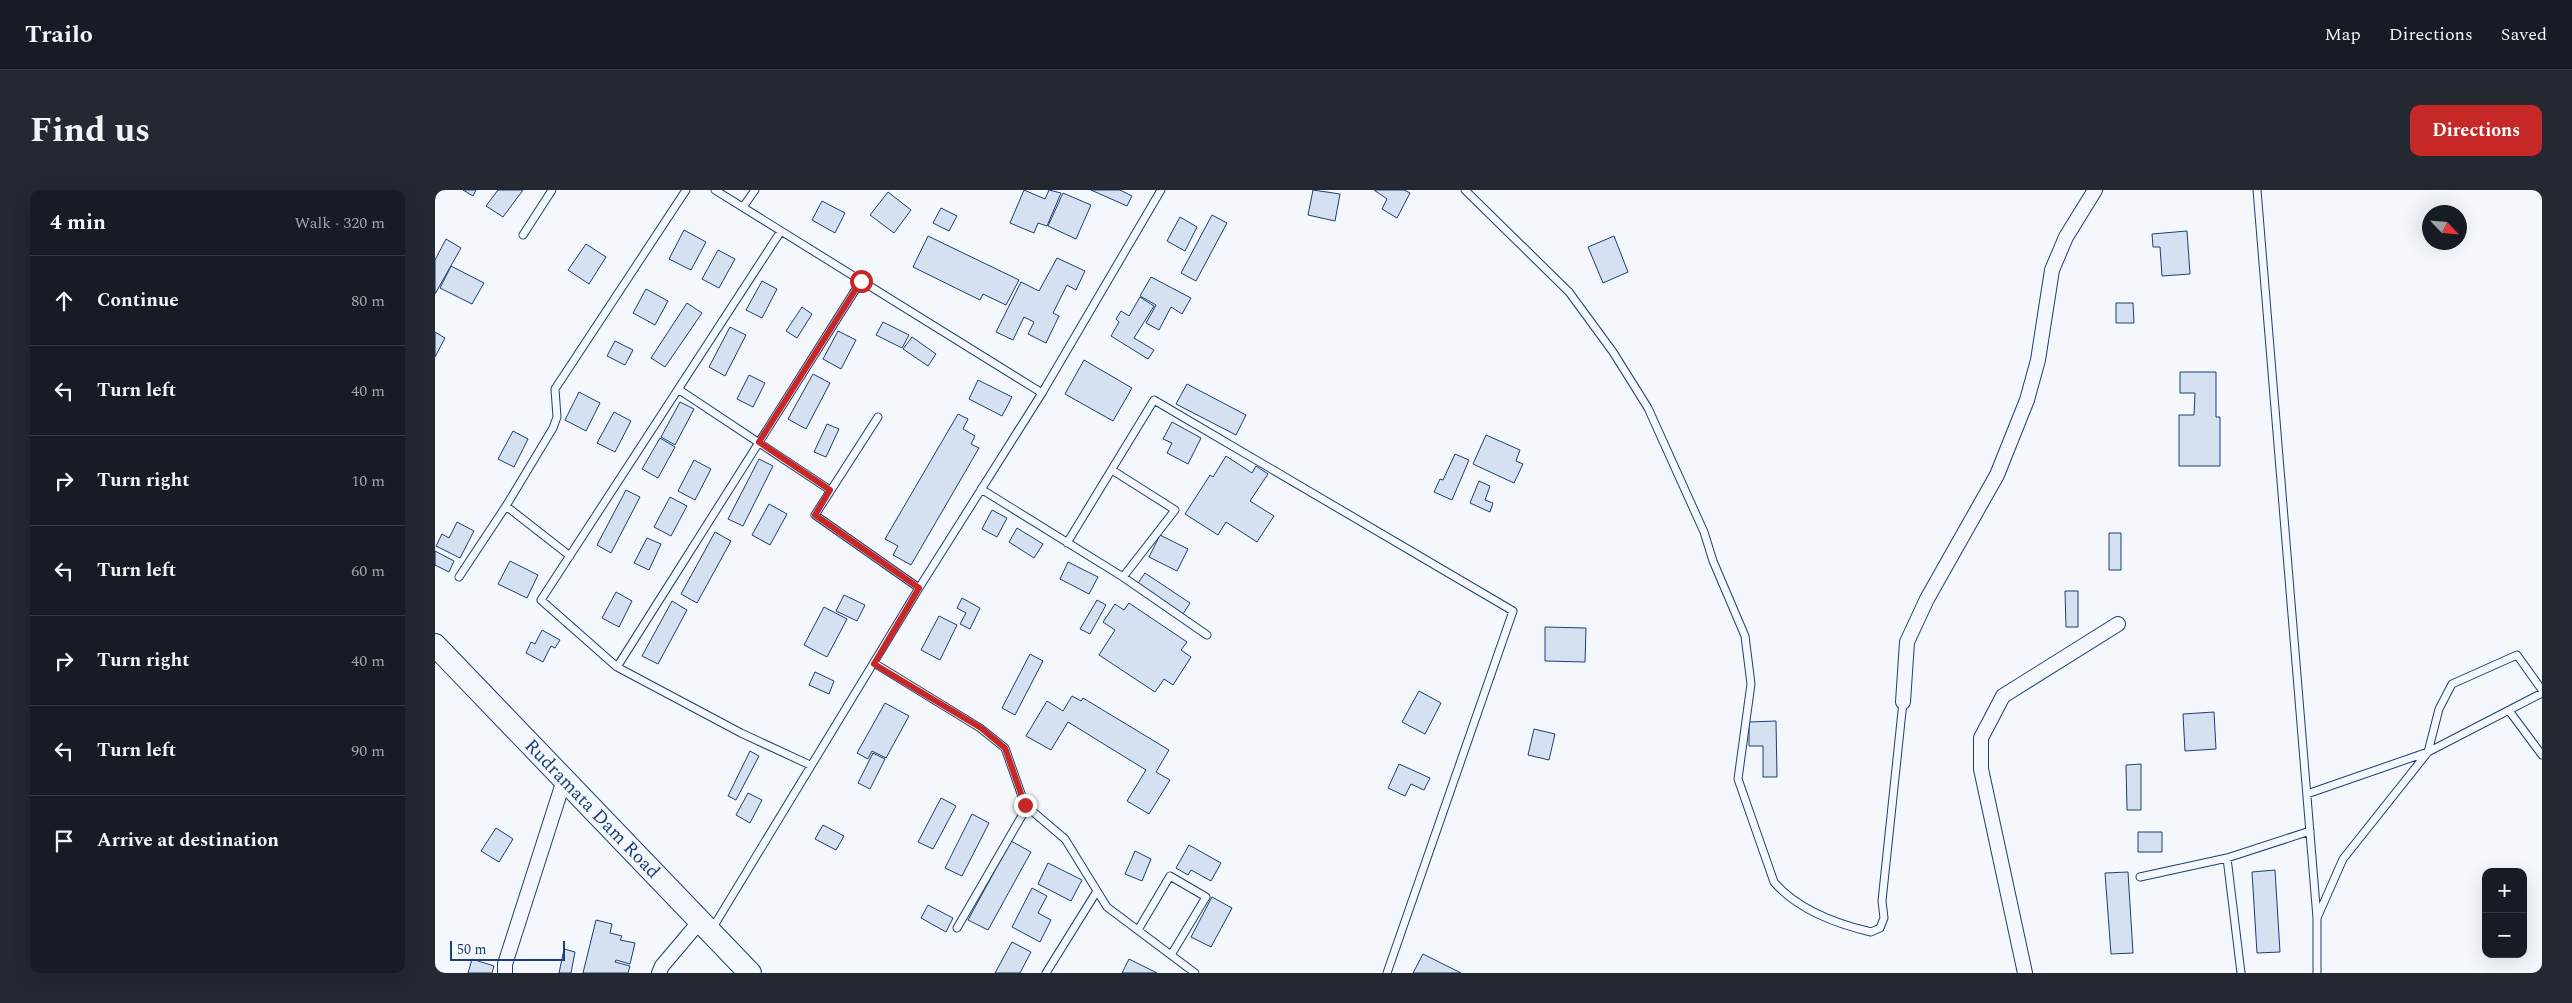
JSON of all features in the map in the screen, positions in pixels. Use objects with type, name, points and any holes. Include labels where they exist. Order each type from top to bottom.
[{"type":"highway","name":"Rudramata Dam Road","points":[[435,645],[749,973]]},
{"type":"street","points":[[1903,702],[1907,642],[1927,599],[1997,475],[2027,400],[2038,360],[2055,260],[2066,237],[2095,190]]},
{"type":"street","points":[[2025,973],[1981,768],[1981,738],[2003,696],[2118,624]]},
{"type":"street","points":[[505,973],[505,964],[564,780]]},
{"type":"street","points":[[659,973],[662,966],[705,927]]},
{"type":"lane","points":[[523,235],[552,190]]},
{"type":"lane","points":[[459,578],[507,506],[553,428],[557,416],[555,389],[686,190]]},
{"type":"lane","points":[[715,190],[1042,393]]},
{"type":"lane","points":[[743,208],[755,190]]},
{"type":"lane","points":[[705,927],[874,664],[919,588],[1042,393],[1161,190]]},
{"type":"lane","points":[[1465,190],[1569,292],[1613,352],[1648,408],[1704,532],[1713,560],[1745,636],[1751,684],[1738,780],[1774,882],[1786,896],[1813,911],[1871,932],[1880,928],[1884,918],[1882,901],[1903,702]]},
{"type":"lane","points":[[2257,190],[2317,918],[2317,973]]},
{"type":"lane","points":[[781,231],[541,600],[617,667],[741,732],[810,765]]},
{"type":"lane","points":[[617,667],[861,281]]},
{"type":"lane","points":[[678,389],[830,490]]},
{"type":"lane","points":[[1067,543],[1154,400],[1513,611],[1387,973]]},
{"type":"lane","points":[[877,417],[815,515],[919,588]]},
{"type":"lane","points":[[1112,470],[1175,510],[1123,577]]},
{"type":"lane","points":[[981,489],[1123,577],[1207,635]]},
{"type":"lane","points":[[507,506],[570,556]]},
{"type":"lane","points":[[2307,794],[2428,752],[2509,712],[2542,692],[2517,655],[2451,684],[2439,709],[2428,752],[2343,859],[2317,918]]},
{"type":"lane","points":[[874,664],[981,728],[1005,748],[1027,807],[1065,839],[1107,907],[1195,973]]},
{"type":"lane","points":[[2509,712],[2542,755]]},
{"type":"lane","points":[[957,928],[1027,807]]},
{"type":"lane","points":[[2140,877],[2227,858],[2310,831]]},
{"type":"lane","points":[[2227,858],[2241,973]]},
{"type":"lane","points":[[1138,930],[1170,876],[1205,897],[1171,955]]},
{"type":"lane","points":[[1046,973],[1097,891]]},
{"type":"building","points":[[463,190],[476,190],[473,196]]},
{"type":"building","points":[[498,190],[523,190],[503,217],[486,206]]},
{"type":"building","points":[[1024,190],[1045,199],[1049,190],[1061,193],[1047,226],[1038,223],[1034,233],[1010,223]]},
{"type":"building","points":[[1091,190],[1120,190],[1132,196],[1127,206]]},
{"type":"building","points":[[1313,190],[1340,194],[1335,221],[1308,215]]},
{"type":"building","points":[[1374,190],[1404,190],[1410,193],[1397,218],[1382,209],[1387,199]]},
{"type":"building","points":[[888,192],[911,210],[894,233],[870,215]]},
{"type":"building","points":[[1063,193],[1091,205],[1076,239],[1048,226]]},
{"type":"building","points":[[822,201],[845,213],[835,233],[812,220]]},
{"type":"building","points":[[941,208],[957,216],[949,231],[933,223]]},
{"type":"building","points":[[1212,215],[1227,223],[1196,281],[1181,273]]},
{"type":"building","points":[[1180,217],[1197,227],[1185,251],[1167,241]]},
{"type":"building","points":[[684,230],[706,242],[691,270],[669,259]]},
{"type":"building","points":[[2187,231],[2190,274],[2162,276],[2160,247],[2153,247],[2152,234]]},
{"type":"building","points":[[928,236],[1019,280],[1006,305],[983,294],[980,300],[913,267]]},
{"type":"building","points":[[1614,236],[1628,272],[1603,283],[1588,247]]},
{"type":"building","points":[[446,239],[461,248],[435,294],[435,260]]},
{"type":"building","points":[[586,244],[606,257],[589,284],[568,270]]},
{"type":"building","points":[[718,250],[735,259],[719,288],[702,279]]},
{"type":"building","points":[[1057,258],[1085,271],[1076,290],[1067,285],[1053,313],[1059,316],[1046,343],[1028,334],[1034,322],[1024,317],[1013,340],[996,332],[1021,282],[1039,291]]},
{"type":"building","points":[[451,266],[484,283],[472,304],[440,288]]},
{"type":"building","points":[[1151,277],[1191,298],[1182,314],[1171,307],[1159,330],[1146,323],[1156,305],[1140,296]]},
{"type":"building","points":[[762,281],[777,289],[762,318],[746,310]]},
{"type":"building","points":[[646,289],[668,301],[655,325],[633,313]]},
{"type":"building","points":[[1140,297],[1154,306],[1134,338],[1154,350],[1148,359],[1111,336],[1119,322],[1116,319],[1121,311],[1129,316]]},
{"type":"building","points":[[687,303],[702,313],[665,367],[651,358]]},
{"type":"building","points":[[2116,303],[2133,303],[2134,323],[2116,323]]},
{"type":"building","points":[[802,307],[812,314],[797,338],[786,331]]},
{"type":"building","points":[[883,322],[909,335],[902,348],[876,335]]},
{"type":"building","points":[[730,327],[746,335],[725,376],[709,367]]},
{"type":"building","points":[[838,331],[856,340],[841,369],[823,359]]},
{"type":"building","points":[[435,332],[445,338],[435,357]]},
{"type":"building","points":[[912,337],[936,354],[928,366],[903,349]]},
{"type":"building","points":[[615,341],[633,350],[625,365],[607,356]]},
{"type":"building","points":[[1084,360],[1132,388],[1113,421],[1065,394]]},
{"type":"building","points":[[2180,372],[2216,372],[2216,417],[2220,417],[2220,466],[2179,466],[2179,415],[2194,415],[2195,393],[2180,393]]},
{"type":"building","points":[[813,374],[830,383],[806,429],[788,419]]},
{"type":"building","points":[[749,375],[765,383],[753,407],[737,399]]},
{"type":"building","points":[[978,380],[1012,397],[1002,416],[969,399]]},
{"type":"building","points":[[1187,384],[1246,415],[1236,435],[1176,404]]},
{"type":"building","points":[[579,392],[600,403],[586,431],[565,420]]},
{"type":"building","points":[[680,402],[694,409],[675,445],[661,437]]},
{"type":"building","points":[[614,412],[631,421],[615,452],[597,443]]},
{"type":"building","points":[[958,414],[968,419],[963,429],[975,436],[971,444],[979,448],[911,565],[893,555],[898,546],[885,539]]},
{"type":"building","points":[[1172,422],[1201,438],[1188,464],[1167,453],[1172,443],[1163,439]]},
{"type":"building","points":[[827,424],[839,429],[826,457],[814,452]]},
{"type":"building","points":[[513,431],[528,439],[514,467],[498,459]]},
{"type":"building","points":[[1486,435],[1520,450],[1516,461],[1523,464],[1514,483],[1473,464]]},
{"type":"building","points":[[660,438],[675,447],[658,478],[642,469]]},
{"type":"building","points":[[1455,454],[1469,460],[1452,500],[1434,492],[1440,479],[1443,480]]},
{"type":"building","points":[[1226,456],[1252,473],[1256,466],[1268,474],[1250,501],[1274,516],[1257,542],[1226,522],[1218,535],[1185,514],[1210,475],[1213,477]]},
{"type":"building","points":[[759,459],[773,466],[743,526],[728,519]]},
{"type":"building","points":[[694,460],[711,469],[695,500],[678,491]]},
{"type":"building","points":[[1479,481],[1490,486],[1485,500],[1493,503],[1490,512],[1470,503]]},
{"type":"building","points":[[626,490],[640,497],[611,553],[597,545]]},
{"type":"building","points":[[670,497],[687,506],[671,536],[654,527]]},
{"type":"building","points":[[769,504],[787,514],[770,545],[752,535]]},
{"type":"building","points":[[992,510],[1007,518],[997,537],[982,529]]},
{"type":"building","points":[[457,522],[474,531],[460,558],[436,546],[442,534],[449,538]]},
{"type":"building","points":[[1017,528],[1043,544],[1034,558],[1009,542]]},
{"type":"building","points":[[715,532],[731,541],[697,603],[681,594]]},
{"type":"building","points":[[2109,533],[2121,533],[2121,570],[2109,570]]},
{"type":"building","points":[[1160,535],[1188,549],[1177,571],[1149,557]]},
{"type":"building","points":[[647,538],[661,544],[649,570],[634,563]]},
{"type":"building","points":[[435,551],[454,561],[449,572],[435,565]]},
{"type":"building","points":[[510,561],[538,575],[527,598],[498,584]]},
{"type":"building","points":[[1068,562],[1098,577],[1089,594],[1060,579]]},
{"type":"building","points":[[1145,573],[1190,603],[1183,614],[1138,583]]},
{"type":"building","points":[[2065,591],[2078,591],[2078,627],[2066,627]]},
{"type":"building","points":[[616,592],[632,601],[619,627],[602,618]]},
{"type":"building","points":[[844,595],[865,605],[857,621],[836,611]]},
{"type":"building","points":[[962,598],[980,608],[970,629],[960,624],[966,613],[957,608]]},
{"type":"building","points":[[1097,600],[1106,605],[1090,634],[1080,629]]},
{"type":"building","points":[[672,601],[687,610],[658,664],[642,656]]},
{"type":"building","points":[[1129,603],[1187,642],[1181,650],[1191,657],[1173,685],[1164,679],[1155,692],[1099,655],[1115,630],[1103,622],[1115,604],[1124,610]]},
{"type":"building","points":[[824,607],[847,619],[827,657],[804,645]]},
{"type":"building","points":[[939,616],[957,625],[940,660],[921,650]]},
{"type":"building","points":[[1545,627],[1586,628],[1585,662],[1545,661]]},
{"type":"building","points":[[542,630],[560,640],[555,648],[551,646],[543,662],[526,653],[531,642],[535,644]]},
{"type":"building","points":[[1030,654],[1043,661],[1015,715],[1002,708]]},
{"type":"building","points":[[815,672],[834,681],[829,694],[809,685]]},
{"type":"building","points":[[1419,691],[1441,703],[1425,734],[1402,722]]},
{"type":"building","points":[[1072,696],[1081,701],[1083,698],[1169,750],[1156,772],[1170,780],[1149,814],[1127,801],[1146,770],[1068,722],[1051,750],[1026,736],[1047,701],[1063,711]]},
{"type":"building","points":[[885,703],[909,716],[886,758],[872,751],[868,759],[857,753]]},
{"type":"building","points":[[2214,712],[2216,749],[2185,751],[2183,714]]},
{"type":"building","points":[[1776,721],[1777,777],[1763,777],[1763,746],[1749,746],[1749,722]]},
{"type":"building","points":[[1534,729],[1555,734],[1549,760],[1528,755]]},
{"type":"building","points":[[750,751],[759,756],[736,800],[728,796]]},
{"type":"building","points":[[873,753],[885,759],[870,789],[858,783]]},
{"type":"building","points":[[1399,764],[1430,778],[1424,790],[1411,784],[1405,796],[1388,788]]},
{"type":"building","points":[[2141,764],[2141,810],[2127,810],[2126,765]]},
{"type":"building","points":[[748,793],[762,800],[750,823],[736,815]]},
{"type":"building","points":[[941,798],[956,806],[933,849],[918,842]]},
{"type":"building","points":[[972,814],[989,823],[962,876],[945,868]]},
{"type":"building","points":[[823,825],[844,836],[836,850],[815,839]]},
{"type":"building","points":[[496,828],[513,839],[499,862],[481,851]]},
{"type":"building","points":[[2138,832],[2162,832],[2162,852],[2138,852]]},
{"type":"building","points":[[1011,841],[1031,852],[988,930],[968,920]]},
{"type":"building","points":[[1189,845],[1221,863],[1211,881],[1191,870],[1188,875],[1176,868]]},
{"type":"building","points":[[1135,851],[1151,859],[1142,881],[1125,874]]},
{"type":"building","points":[[1048,863],[1082,880],[1071,901],[1038,884]]},
{"type":"building","points":[[2275,870],[2280,952],[2257,953],[2252,872]]},
{"type":"building","points":[[2128,872],[2133,953],[2111,954],[2105,873]]},
{"type":"building","points":[[1032,888],[1047,896],[1038,913],[1051,920],[1040,942],[1012,927]]},
{"type":"building","points":[[1212,897],[1232,908],[1211,947],[1191,937]]},
{"type":"building","points":[[928,905],[953,918],[946,932],[921,918]]},
{"type":"building","points":[[596,920],[612,924],[610,933],[622,936],[620,940],[635,943],[630,964],[616,960],[615,962],[630,966],[628,973],[583,973]]},
{"type":"building","points":[[1012,942],[1031,952],[1020,973],[995,973]]},
{"type":"building","points":[[564,949],[575,952],[571,973],[559,973]]},
{"type":"building","points":[[1423,954],[1461,973],[1413,973]]},
{"type":"building","points":[[472,959],[494,966],[492,973],[468,973]]},
{"type":"building","points":[[1129,959],[1157,973],[1122,973]]},
{"type":"route","points":[[861,281],[759,442],[830,490],[815,515],[919,588],[874,664],[981,728],[1005,748],[1025,805]]}]
